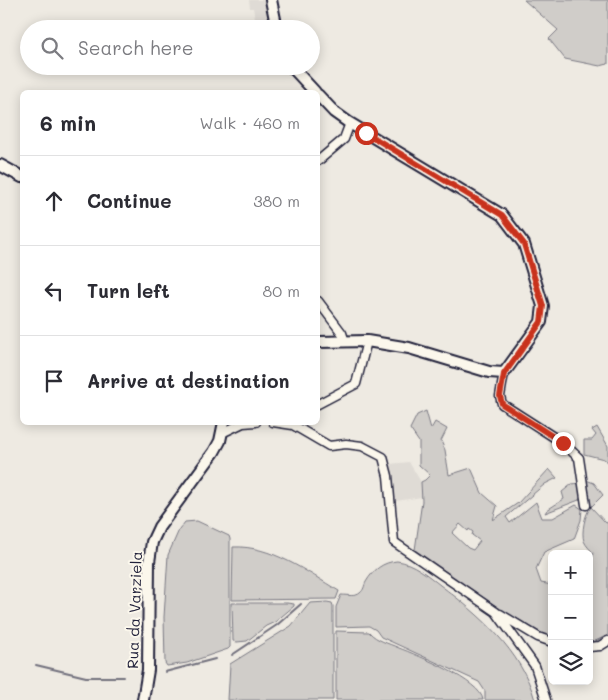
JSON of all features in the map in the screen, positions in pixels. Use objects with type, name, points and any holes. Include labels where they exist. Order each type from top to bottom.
[{"type":"street","points":[[271,0],[275,20]]},
{"type":"street","points":[[300,75],[313,90]]},
{"type":"street","points":[[320,98],[334,112],[350,123],[502,215],[524,244],[543,306],[541,322],[504,374],[500,396],[502,404],[563,443],[579,458],[586,505]]},
{"type":"street","points":[[320,159],[344,139],[350,123]]},
{"type":"street","points":[[0,165],[20,176]]},
{"type":"street","points":[[320,304],[342,333],[345,342]]},
{"type":"street","points":[[320,342],[367,341],[409,348],[489,372],[504,374]]},
{"type":"street","points":[[320,403],[356,384],[367,341]]},
{"type":"street","name":"Rua da Varziela","points":[[142,700],[148,670],[149,562],[152,542],[159,526],[214,452],[222,434],[224,425]]},
{"type":"street","points":[[222,434],[239,425]]},
{"type":"street","points":[[296,425],[329,446],[346,444],[362,446],[384,456],[388,476],[394,542],[496,612],[538,637],[548,641]]},
{"type":"street","points":[[496,612],[535,666],[546,700]]},
{"type":"street","points":[[593,647],[600,646],[608,641]]},
{"type":"shaded area","points":[[249,0],[268,0],[271,20],[255,20],[253,8],[250,8]]},
{"type":"shaded area","points":[[524,0],[608,0],[608,64],[600,66],[565,59],[549,39],[558,30]]},
{"type":"shaded area","points":[[426,411],[431,429],[435,422],[447,429],[441,441],[445,450],[449,475],[471,468],[482,493],[497,506],[493,520],[518,503],[549,469],[557,478],[545,484],[506,517],[510,523],[536,502],[542,518],[553,518],[576,505],[582,509],[581,520],[574,539],[544,552],[536,569],[541,583],[548,584],[548,637],[497,607],[415,550],[422,501],[421,482],[430,475],[419,465],[419,442],[410,429],[417,415]],"holes":[[[460,524],[468,531],[469,529],[473,532],[472,535],[480,541],[473,550],[468,548],[452,533]]]},
{"type":"shaded area","points":[[597,427],[608,446],[608,462],[604,459],[584,454],[584,440],[592,440],[596,435],[592,430]]},
{"type":"shaded area","points":[[409,462],[421,482],[422,497],[396,501],[390,464]]},
{"type":"shaded area","points":[[586,480],[594,483],[603,495],[591,507]]},
{"type":"shaded area","points":[[580,483],[582,492],[579,500],[545,513],[564,499],[562,492],[572,484]]},
{"type":"shaded area","points":[[591,507],[606,523],[608,522],[608,635],[593,642],[594,554],[593,550],[585,543],[583,537],[585,518]]},
{"type":"shaded area","points":[[197,521],[229,536],[230,539],[230,647],[187,663],[167,666],[165,663],[164,617],[168,555],[179,530],[185,522]]},
{"type":"shaded area","points":[[233,547],[261,550],[288,561],[339,591],[336,599],[232,600]]},
{"type":"shaded area","points":[[397,561],[415,567],[484,621],[520,665],[529,682],[535,700],[485,700],[485,691],[479,682],[381,637],[376,630],[369,626],[336,627],[336,607],[341,595],[358,594],[362,591],[375,570],[387,563]]},
{"type":"shaded area","points":[[232,603],[287,603],[294,604],[294,606],[247,641],[237,642],[233,641]]},
{"type":"shaded area","points":[[310,603],[332,603],[333,606],[333,700],[228,700],[230,664],[291,626]]},
{"type":"shaded area","points":[[336,631],[369,632],[379,640],[433,663],[460,677],[480,693],[483,700],[336,700]]},
{"type":"waterway","points":[[232,655],[277,625],[301,604]]},
{"type":"waterway","points":[[165,672],[215,659]]},
{"type":"waterway","points":[[36,665],[86,677],[123,677]]},
{"type":"route","points":[[366,133],[502,215],[524,244],[543,306],[541,322],[504,374],[500,396],[502,404],[563,443]]}]
